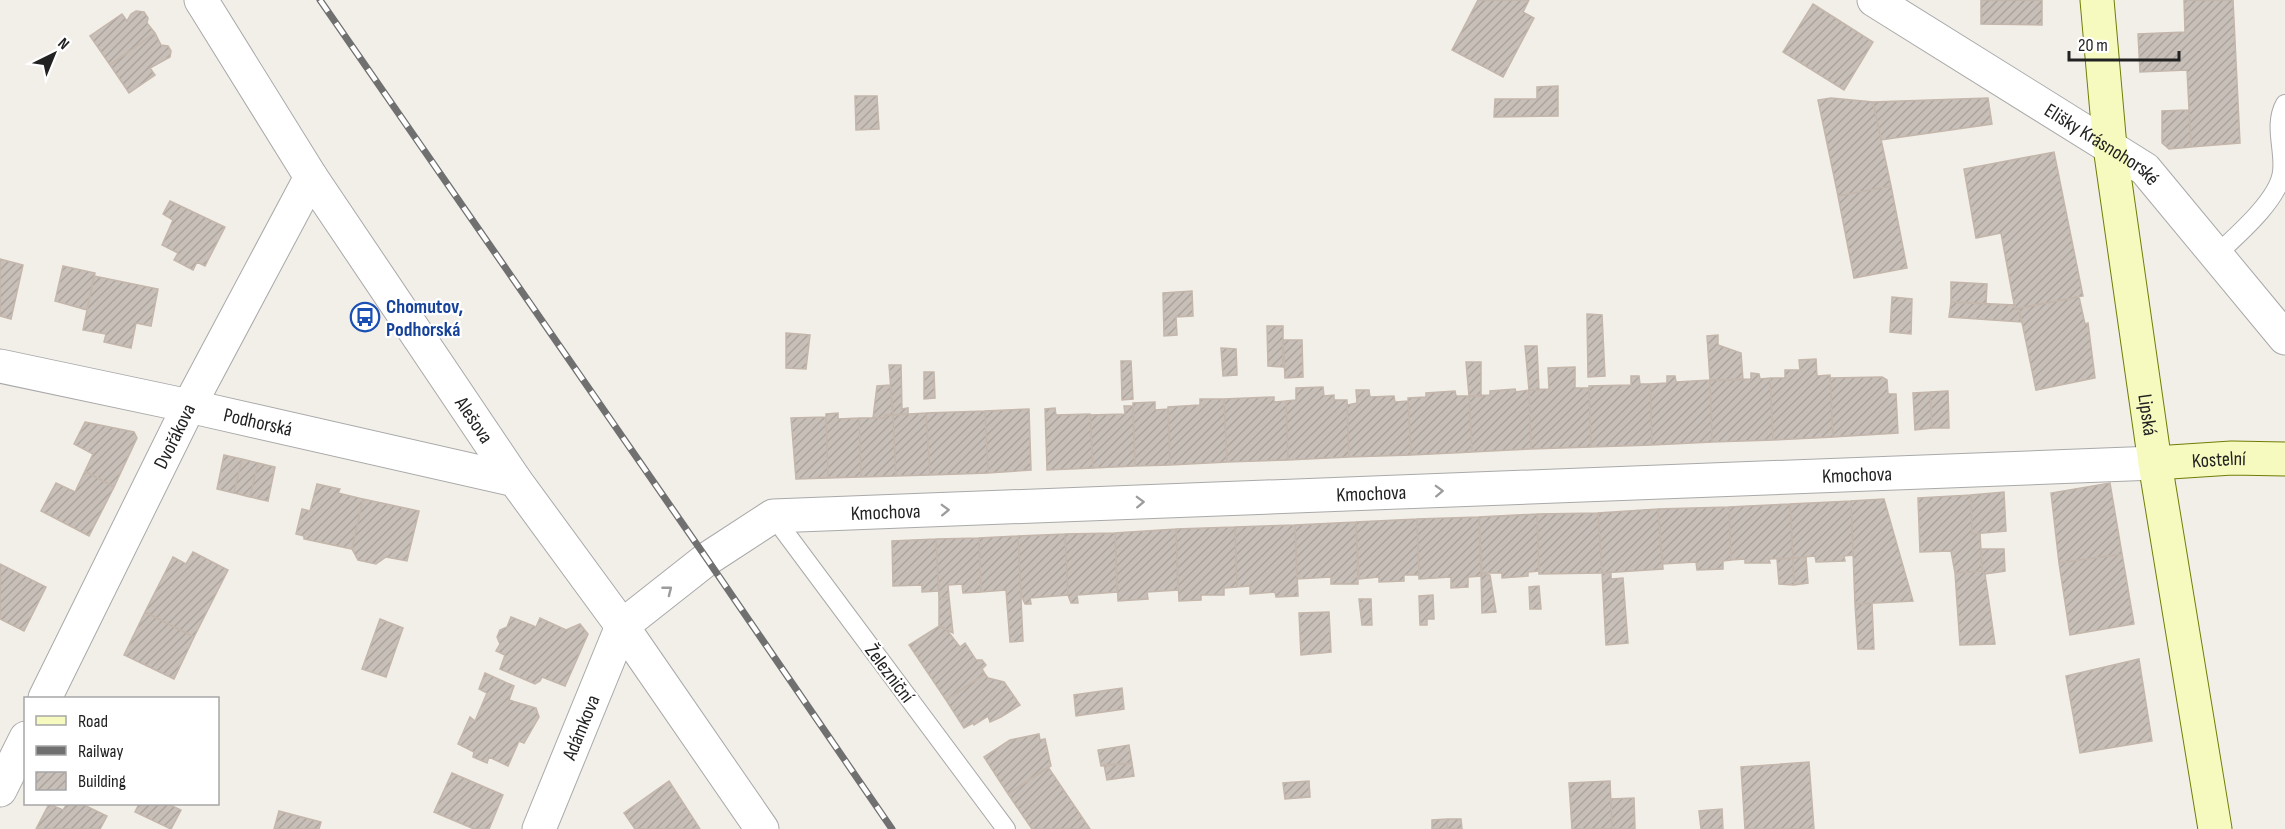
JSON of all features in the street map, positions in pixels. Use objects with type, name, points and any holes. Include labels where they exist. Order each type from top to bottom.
[{"type":"street","name":"Alešova","points":[[201,0],[311,177],[515,480],[622,626],[762,829]]},
{"type":"street","name":"Elišky Krásnohorské","points":[[1874,0],[2145,169],[2285,339]]},
{"type":"street","name":"Lipská","points":[[2097,0],[2110,147],[2155,463],[2215,829]]},
{"type":"street","name":"Dvořákova","points":[[46,697],[189,406],[311,177]]},
{"type":"street","name":"Podhorská","points":[[0,366],[515,480]]},
{"type":"street","name":"Kostelní","points":[[2155,463],[2232,458],[2285,459]]},
{"type":"street","name":"Kmochova","points":[[773,516],[2155,463]]},
{"type":"street","points":[[622,626],[707,559],[773,516]]},
{"type":"street","name":"Adámkova","points":[[539,829],[622,626]]},
{"type":"street","points":[[0,790],[24,742]]},
{"type":"lane","points":[[2216,255],[2254,219],[2277,187],[2282,173],[2279,114],[2285,104]]},
{"type":"lane","name":"Železniční","points":[[773,516],[1006,829]]},
{"type":"building","points":[[1478,0],[1529,0],[1523,12],[1534,18],[1503,77],[1452,50]]},
{"type":"building","points":[[1981,0],[2042,0],[2042,25],[1981,24]]},
{"type":"building","points":[[2184,0],[2233,0],[2240,143],[2191,147],[2187,70],[2140,72],[2138,34],[2185,32]]},
{"type":"building","points":[[1813,4],[1873,42],[1844,90],[1783,52]]},
{"type":"building","points":[[136,11],[144,12],[148,18],[147,23],[155,33],[110,65],[90,36],[122,14],[127,21]]},
{"type":"building","points":[[155,33],[161,45],[168,46],[171,51],[170,57],[150,68],[155,75],[129,93],[110,65]]},
{"type":"building","points":[[1558,86],[1558,116],[1494,117],[1495,99],[1537,99],[1537,87]]},
{"type":"building","points":[[855,96],[877,96],[879,129],[856,130]]},
{"type":"building","points":[[1831,98],[1873,102],[1891,186],[1838,196],[1818,100]]},
{"type":"building","points":[[1988,98],[1992,124],[1881,140],[1873,102]]},
{"type":"building","points":[[2189,110],[2191,147],[2169,149],[2162,143],[2162,111]]},
{"type":"building","points":[[2054,152],[2083,296],[2015,309],[2001,233],[1976,238],[1964,169]]},
{"type":"building","points":[[1891,186],[1907,268],[1854,278],[1838,196]]},
{"type":"building","points":[[170,201],[225,227],[205,266],[197,262],[193,270],[174,260],[178,253],[162,245],[173,220],[163,214]]},
{"type":"building","points":[[0,259],[23,265],[11,319],[0,316]]},
{"type":"building","points":[[63,266],[95,273],[87,310],[55,301]]},
{"type":"building","points":[[94,276],[158,289],[151,326],[136,323],[131,348],[104,342],[106,334],[83,330]]},
{"type":"building","points":[[1951,282],[1987,284],[1986,304],[1951,302]]},
{"type":"building","points":[[1192,291],[1193,316],[1176,317],[1177,335],[1164,336],[1163,293]]},
{"type":"building","points":[[1892,297],[1912,299],[1911,334],[1890,332]]},
{"type":"building","points":[[2079,297],[2085,324],[2088,323],[2095,378],[2036,390],[2019,308]]},
{"type":"building","points":[[1951,302],[2015,305],[2015,309],[2019,308],[2021,322],[1949,317]]},
{"type":"building","points":[[1587,314],[1602,315],[1605,376],[1588,377]]},
{"type":"building","points":[[1267,326],[1283,326],[1283,367],[1268,366]]},
{"type":"building","points":[[786,333],[810,335],[806,369],[786,368]]},
{"type":"building","points":[[1718,335],[1718,345],[1741,353],[1743,380],[1710,380],[1707,336]]},
{"type":"building","points":[[1283,340],[1302,340],[1303,377],[1285,378]]},
{"type":"building","points":[[1525,346],[1537,346],[1539,390],[1529,390]]},
{"type":"building","points":[[1221,348],[1236,349],[1237,375],[1223,376]]},
{"type":"building","points":[[1816,359],[1817,376],[1830,375],[1833,437],[1773,440],[1770,378],[1785,378],[1785,370],[1800,370],[1799,360]]},
{"type":"building","points":[[1121,361],[1131,361],[1133,399],[1122,400]]},
{"type":"building","points":[[1466,362],[1481,362],[1481,396],[1469,396]]},
{"type":"building","points":[[889,365],[901,365],[902,409],[908,408],[908,414],[893,415]]},
{"type":"building","points":[[1575,367],[1575,388],[1589,388],[1591,447],[1531,449],[1529,390],[1549,389],[1548,368]]},
{"type":"building","points":[[924,372],[934,372],[935,398],[924,399]]},
{"type":"building","points":[[1751,373],[1759,374],[1760,379],[1770,378],[1773,440],[1712,442],[1710,380],[1751,379]]},
{"type":"building","points":[[1631,376],[1639,376],[1640,384],[1650,384],[1652,445],[1591,447],[1589,386],[1631,385]]},
{"type":"building","points":[[1667,376],[1675,376],[1676,382],[1710,380],[1712,442],[1652,445],[1650,384],[1667,383]]},
{"type":"building","points":[[1882,377],[1887,380],[1888,394],[1896,394],[1898,433],[1833,437],[1830,378]]},
{"type":"building","points":[[890,385],[893,415],[873,418],[877,386]]},
{"type":"building","points":[[1323,387],[1324,396],[1334,395],[1334,400],[1347,400],[1349,457],[1288,460],[1286,401],[1296,400],[1296,388]]},
{"type":"building","points":[[1515,389],[1516,392],[1529,390],[1531,449],[1472,452],[1469,396],[1490,395],[1490,391]]},
{"type":"building","points":[[1356,390],[1369,390],[1370,397],[1394,396],[1395,402],[1408,401],[1411,455],[1349,457],[1347,405],[1357,403]]},
{"type":"building","points":[[1455,391],[1456,396],[1469,396],[1472,452],[1411,455],[1408,398],[1426,397],[1426,393]]},
{"type":"building","points":[[1948,391],[1949,428],[1932,428],[1930,392]]},
{"type":"building","points":[[1930,392],[1932,428],[1915,430],[1913,393]]},
{"type":"building","points":[[1274,397],[1274,402],[1286,401],[1288,460],[1227,462],[1224,399]]},
{"type":"building","points":[[1200,399],[1224,399],[1227,462],[1170,465],[1168,407],[1200,405]]},
{"type":"building","points":[[1155,402],[1155,410],[1168,409],[1170,465],[1135,466],[1133,403]]},
{"type":"building","points":[[1124,406],[1133,406],[1135,466],[1093,468],[1090,415],[1125,414]]},
{"type":"building","points":[[1055,408],[1056,415],[1090,414],[1093,468],[1047,470],[1045,409]]},
{"type":"building","points":[[1029,409],[1031,470],[988,473],[985,411]]},
{"type":"building","points":[[985,411],[988,473],[930,475],[926,413]]},
{"type":"building","points":[[838,413],[838,419],[859,418],[861,477],[828,478],[826,414]]},
{"type":"building","points":[[926,413],[930,475],[896,476],[893,415]]},
{"type":"building","points":[[885,415],[893,415],[896,476],[861,477],[859,418],[885,418]]},
{"type":"building","points":[[826,417],[828,478],[796,479],[791,418]]},
{"type":"building","points":[[85,422],[134,432],[137,438],[114,487],[85,471],[93,454],[74,444]]},
{"type":"building","points":[[224,455],[242,459],[234,493],[217,489]]},
{"type":"building","points":[[242,459],[258,463],[250,497],[234,493]]},
{"type":"building","points":[[258,463],[275,467],[268,501],[250,497]]},
{"type":"building","points":[[85,471],[114,487],[89,536],[41,511],[56,483],[75,492]]},
{"type":"building","points":[[2110,483],[2122,554],[2059,563],[2051,493]]},
{"type":"building","points":[[317,484],[340,489],[338,493],[363,499],[352,549],[304,539],[304,536],[296,534],[302,509],[310,511]]},
{"type":"building","points":[[2004,492],[2006,531],[1972,534],[1971,495]]},
{"type":"building","points":[[1971,495],[1972,534],[1980,533],[1982,571],[1955,573],[1951,551],[1920,552],[1918,498]]},
{"type":"building","points":[[363,499],[419,511],[407,561],[386,557],[376,564],[358,560],[352,549]]},
{"type":"building","points":[[1884,499],[1913,601],[1855,604],[1851,501]]},
{"type":"building","points":[[1851,501],[1853,555],[1844,556],[1845,561],[1816,562],[1815,556],[1793,558],[1790,504]]},
{"type":"building","points":[[1790,504],[1793,558],[1769,559],[1770,563],[1745,563],[1745,559],[1731,560],[1729,507]]},
{"type":"building","points":[[1729,507],[1731,560],[1723,561],[1723,569],[1697,570],[1696,562],[1662,564],[1658,509]]},
{"type":"building","points":[[1658,509],[1663,569],[1602,573],[1598,513]]},
{"type":"building","points":[[1598,513],[1602,573],[1539,574],[1537,514]]},
{"type":"building","points":[[1537,514],[1539,571],[1528,572],[1528,576],[1502,578],[1502,573],[1481,573],[1479,517]]},
{"type":"building","points":[[1479,517],[1482,576],[1468,577],[1468,587],[1451,588],[1451,577],[1419,579],[1417,519]]},
{"type":"building","points":[[1417,519],[1419,575],[1404,575],[1404,581],[1379,582],[1379,577],[1359,579],[1356,522]]},
{"type":"building","points":[[1356,522],[1358,584],[1331,584],[1331,577],[1297,579],[1295,525]]},
{"type":"building","points":[[1295,525],[1298,596],[1276,597],[1275,592],[1250,594],[1250,586],[1237,587],[1235,527]]},
{"type":"building","points":[[1235,527],[1237,587],[1224,588],[1224,595],[1201,595],[1201,600],[1179,601],[1176,529]]},
{"type":"building","points":[[1176,529],[1178,590],[1147,592],[1148,599],[1118,601],[1115,533]]},
{"type":"building","points":[[1115,533],[1117,592],[1077,595],[1078,603],[1071,603],[1068,595],[1065,534]]},
{"type":"building","points":[[1065,534],[1068,595],[1030,598],[1031,604],[1025,604],[1021,595],[1018,536]]},
{"type":"building","points":[[1018,536],[1023,641],[1010,642],[1006,590],[981,592],[979,538]]},
{"type":"building","points":[[979,538],[981,592],[963,593],[962,584],[948,585],[949,597],[939,598],[936,539]]},
{"type":"building","points":[[936,539],[939,591],[922,592],[922,585],[893,586],[892,541]]},
{"type":"building","points":[[1981,549],[2004,549],[2005,571],[1985,574],[1982,571]]},
{"type":"building","points":[[193,552],[228,570],[194,637],[145,612],[173,557],[186,564]]},
{"type":"building","points":[[2122,554],[2134,624],[2070,635],[2059,563]]},
{"type":"building","points":[[1806,557],[1808,583],[1794,585],[1793,558]]},
{"type":"building","points":[[1793,558],[1794,585],[1779,584],[1777,559]]},
{"type":"building","points":[[0,564],[46,587],[24,631],[0,619]]},
{"type":"building","points":[[1982,571],[1985,574],[1995,644],[1960,645],[1955,573]]},
{"type":"building","points":[[1611,572],[1611,579],[1623,578],[1628,643],[1606,645],[1602,573]]},
{"type":"building","points":[[1481,573],[1490,575],[1496,612],[1482,613]]},
{"type":"building","points":[[1539,586],[1541,609],[1530,609],[1529,587]]},
{"type":"building","points":[[1433,595],[1434,619],[1427,619],[1427,625],[1420,625],[1419,596]]},
{"type":"building","points":[[949,597],[953,633],[939,626],[939,598]]},
{"type":"building","points":[[1359,599],[1371,599],[1372,625],[1362,625]]},
{"type":"building","points":[[1872,603],[1874,649],[1858,649],[1855,604]]},
{"type":"building","points":[[145,612],[194,637],[174,679],[124,655]]},
{"type":"building","points":[[1329,612],[1331,652],[1301,655],[1299,613]]},
{"type":"building","points":[[511,617],[536,627],[540,618],[566,630],[580,624],[588,634],[565,686],[542,677],[535,684],[500,669],[505,655],[496,651],[500,644],[497,637],[500,630],[507,627]]},
{"type":"building","points":[[380,619],[403,628],[386,677],[362,669]]},
{"type":"building","points":[[939,626],[947,630],[960,647],[965,643],[976,660],[982,660],[986,665],[982,669],[985,674],[946,700],[909,645]]},
{"type":"building","points":[[2139,659],[2152,741],[2080,753],[2066,676]]},
{"type":"building","points":[[485,673],[514,686],[509,700],[536,708],[539,717],[524,743],[519,741],[508,766],[489,757],[487,763],[473,757],[474,752],[458,744],[470,717],[475,721],[487,693],[479,689]]},
{"type":"building","points":[[985,674],[988,678],[1004,682],[1020,705],[990,722],[988,716],[964,728],[946,700]]},
{"type":"building","points":[[1122,688],[1124,709],[1076,716],[1074,695]]},
{"type":"building","points":[[1039,734],[1040,740],[1045,739],[1051,766],[1008,794],[984,757],[1010,740]]},
{"type":"building","points":[[1129,745],[1132,763],[1101,766],[1098,750]]},
{"type":"building","points":[[1809,762],[1814,829],[1745,829],[1741,767]]},
{"type":"building","points":[[1132,763],[1134,776],[1107,780],[1104,765]]},
{"type":"building","points":[[1048,767],[1090,829],[1032,829],[1008,794]]},
{"type":"building","points":[[452,773],[503,795],[489,829],[474,829],[434,812]]},
{"type":"building","points":[[669,781],[700,829],[635,829],[624,813]]},
{"type":"building","points":[[1309,781],[1310,797],[1285,799],[1283,783]]},
{"type":"building","points":[[1610,781],[1612,829],[1572,829],[1569,783]]},
{"type":"building","points":[[1634,798],[1635,829],[1612,829],[1611,799]]},
{"type":"building","points":[[48,805],[63,810],[66,805],[84,805],[107,816],[100,829],[36,829]]},
{"type":"building","points":[[138,805],[170,805],[181,810],[171,829],[135,812]]},
{"type":"building","points":[[1722,809],[1723,829],[1701,829],[1699,811]]},
{"type":"building","points":[[279,811],[321,822],[319,829],[274,829]]},
{"type":"building","points":[[1447,819],[1447,829],[1432,829],[1432,820]]},
{"type":"building","points":[[1447,819],[1461,819],[1462,829],[1447,829]]},
{"type":"railway","points":[[320,0],[892,829]]},
{"type":"place","name":"Chomutov, Podhorská","points":[[365,317]]}]
